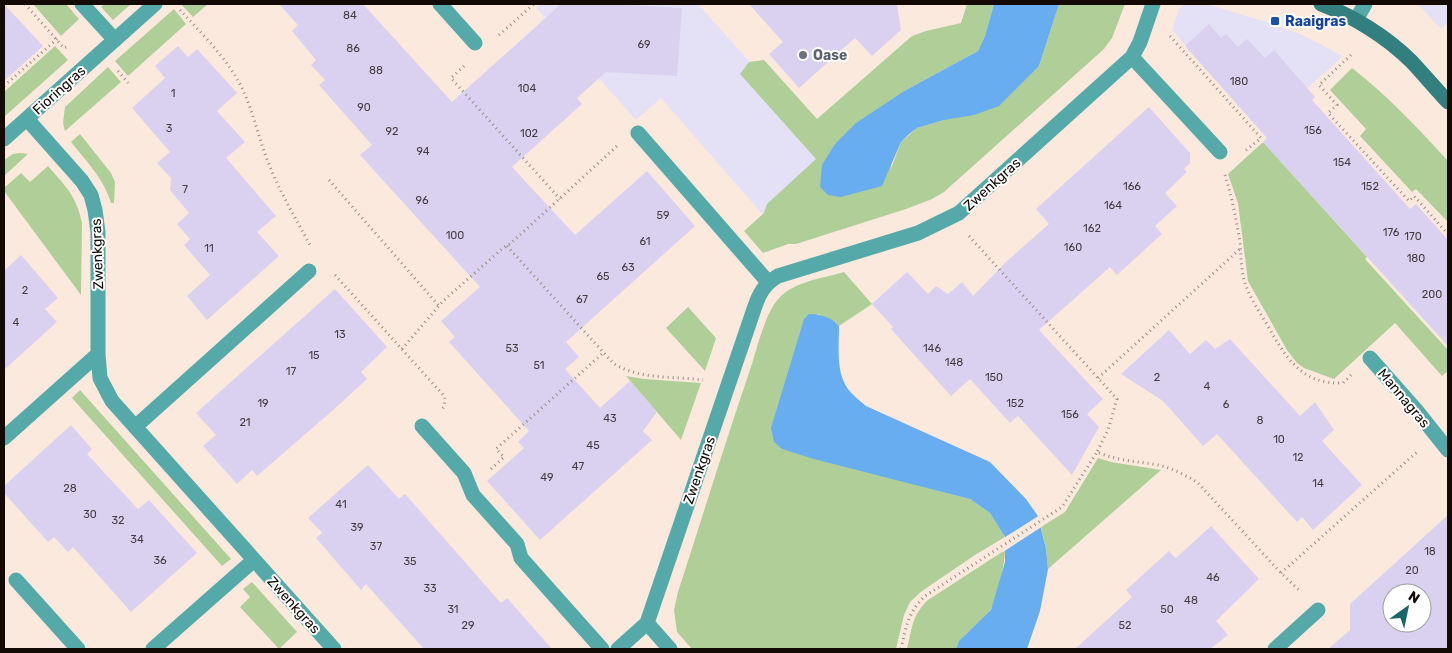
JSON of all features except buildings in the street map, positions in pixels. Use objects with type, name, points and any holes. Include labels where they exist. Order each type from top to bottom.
[{"type":"street","points":[[82,4],[115,40]]},
{"type":"street","name":"Fioringras","points":[[4,139],[155,4]]},
{"type":"street","points":[[440,4],[476,43]]},
{"type":"street","name":"Zwenkgras","points":[[618,649],[647,623],[756,302],[763,288],[768,282],[778,276],[918,234],[959,213],[1132,57],[1140,42],[1153,4]]},
{"type":"street","points":[[1321,4],[1356,20],[1390,44],[1411,61],[1448,102]]},
{"type":"street","points":[[1356,20],[1365,4]]},
{"type":"street","points":[[1132,57],[1220,152]]},
{"type":"street","name":"Zwenkgras","points":[[27,119],[82,181],[91,196],[96,210],[100,378],[112,401],[334,649]]},
{"type":"street","points":[[638,133],[768,282]]},
{"type":"street","points":[[135,427],[309,271]]},
{"type":"street","points":[[4,438],[98,354]]},
{"type":"street","name":"Mannagras","points":[[1370,358],[1416,410],[1443,433],[1448,450]]},
{"type":"street","points":[[422,426],[464,473],[473,495],[517,544],[521,558],[602,649]]},
{"type":"street","points":[[153,649],[254,560]]},
{"type":"street","points":[[16,580],[78,649]]},
{"type":"street","points":[[1275,649],[1318,610]]},
{"type":"street","points":[[647,623],[670,649]]},
{"type":"path","points":[[25,4],[64,48],[70,43]]},
{"type":"path","points":[[497,37],[534,4]]},
{"type":"path","points":[[177,6],[219,54],[241,87],[255,121],[269,166],[288,207],[312,248]]},
{"type":"path","points":[[1166,32],[1261,138],[1238,158]]},
{"type":"path","points":[[4,86],[57,39]]},
{"type":"path","points":[[1351,55],[1319,85],[1337,105],[1328,113],[1409,201],[1414,196],[1448,234]]},
{"type":"path","points":[[470,61],[451,78],[560,199]]},
{"type":"path","points":[[117,70],[128,83]]},
{"type":"path","points":[[402,349],[439,306],[624,140]]},
{"type":"path","points":[[1224,171],[1232,198],[1245,283],[1256,306],[1290,362],[1301,372],[1323,382],[1343,383],[1370,358]]},
{"type":"path","points":[[330,180],[439,306]]},
{"type":"path","points":[[901,649],[909,616],[915,605],[925,596],[1062,508],[1097,452],[1108,430],[1117,399],[968,235]]},
{"type":"path","points":[[507,246],[613,363],[631,372],[702,379]]},
{"type":"path","points":[[1098,378],[1240,249]]},
{"type":"path","points":[[334,274],[445,397],[444,407],[422,426]]},
{"type":"path","points":[[496,449],[603,353]]},
{"type":"path","points":[[1097,452],[1123,461],[1160,466],[1187,476],[1203,488],[1281,573],[1318,610]]},
{"type":"path","points":[[1281,573],[1406,461]]},
{"type":"shaded area","points":[[541,4],[698,4],[830,152],[771,224],[661,98],[636,120],[536,8]]},
{"type":"shaded area","points":[[1186,4],[1207,4],[1266,22],[1300,34],[1343,56],[1261,130],[1172,30],[1179,9]]},
{"type":"shaded area","points":[[1418,4],[1448,4],[1448,22],[1441,29]]},
{"type":"green space","points":[[33,4],[66,4],[79,19],[61,36]]},
{"type":"green space","points":[[104,4],[131,4],[113,20],[101,7]]},
{"type":"green space","points":[[181,4],[208,4],[193,17]]},
{"type":"green space","points":[[967,4],[994,4],[985,36],[978,51],[906,90],[890,171],[901,142],[917,128],[944,120],[1039,66],[1059,4],[1125,4],[1112,38],[1104,49],[944,192],[906,209],[763,253],[744,231],[764,213],[767,204],[816,159],[740,74],[749,62],[764,60],[817,119],[912,36],[961,23]]},
{"type":"green space","points":[[174,9],[186,24],[128,76],[115,61]]},
{"type":"green space","points":[[55,46],[68,60],[4,117],[4,92]]},
{"type":"green space","points":[[108,67],[121,82],[65,131],[63,123],[65,107]]},
{"type":"green space","points":[[1352,68],[1414,124],[1448,161],[1448,222],[1416,189],[1412,192],[1360,136],[1366,129],[1330,90]]},
{"type":"green space","points":[[80,134],[111,173],[115,182],[114,203],[111,203],[99,178],[71,142]]},
{"type":"green space","points":[[1262,143],[1367,257],[1365,259],[1448,350],[1448,371],[1442,376],[1395,323],[1334,379],[1304,368],[1297,363],[1287,350],[1248,281],[1238,203],[1228,174]]},
{"type":"green space","points":[[13,154],[28,154],[4,176],[4,160]]},
{"type":"green space","points":[[48,166],[70,192],[80,213],[82,223],[81,295],[4,191],[4,188],[21,173],[30,182]]},
{"type":"green space","points":[[844,272],[872,304],[839,326],[818,314],[782,449],[970,499],[990,513],[1005,537],[922,591],[910,602],[904,615],[896,649],[692,649],[677,632],[674,610],[678,592],[766,321],[780,297],[794,287]]},
{"type":"green space","points":[[688,307],[716,338],[705,371],[666,328]]},
{"type":"green space","points":[[626,376],[701,383],[681,440]]},
{"type":"green space","points":[[80,390],[231,559],[222,566],[72,398]]},
{"type":"green space","points":[[1098,458],[1161,470],[1048,569],[1041,527],[1065,512]]},
{"type":"green space","points":[[1005,550],[1004,564],[993,606],[986,616],[963,638],[956,649],[907,649],[916,617],[928,600]]},
{"type":"green space","points":[[252,582],[297,632],[279,649],[240,607],[250,597],[243,589]]},
{"type":"water","points":[[994,4],[1059,4],[1039,66],[999,106],[974,115],[944,120],[917,128],[901,142],[882,186],[841,197],[828,195],[820,187],[822,165],[835,144],[856,123],[906,90],[978,51],[985,36]]},
{"type":"water","points":[[809,314],[833,320],[839,326],[841,372],[850,392],[866,406],[990,462],[1026,499],[1038,516],[1046,549],[1048,569],[1040,611],[1027,649],[956,649],[959,641],[991,610],[1005,562],[1005,537],[990,513],[970,499],[814,459],[782,449],[774,442],[771,428],[804,319]]},
{"type":"pier","points":[[1040,515],[1043,526],[1003,552],[1002,539]]},
{"type":"place","name":"Raaigras","points":[[1275,21]]},
{"type":"place","name":"Oase","points":[[803,55]]}]
